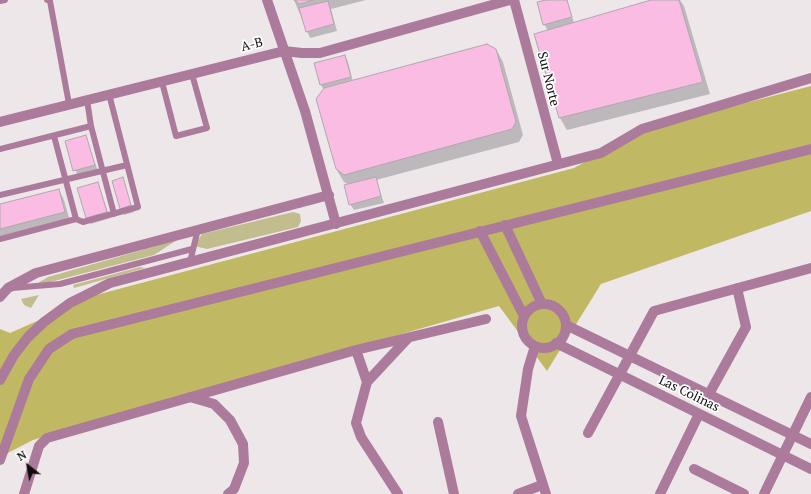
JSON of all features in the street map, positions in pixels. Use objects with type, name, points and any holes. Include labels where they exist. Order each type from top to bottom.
[{"type":"street","points":[[268,0],[304,111],[336,224]]},
{"type":"street","name":"A-B","points":[[0,122],[284,51],[302,53],[320,52],[510,0]]},
{"type":"street","name":"Sur Norte","points":[[514,0],[558,164]]},
{"type":"street","points":[[0,380],[14,355],[28,337],[44,322],[70,303],[110,283],[558,164],[601,154],[642,129],[811,78]]},
{"type":"street","points":[[0,460],[3,441],[28,379],[49,349],[72,334],[811,149]]},
{"type":"street","points":[[0,297],[8,288],[36,273],[329,195]]},
{"type":"street","points":[[505,225],[542,304]]},
{"type":"street","points":[[480,231],[524,316]]},
{"type":"street","points":[[588,433],[654,311],[811,268]]},
{"type":"street","points":[[709,394],[746,327],[736,288]]},
{"type":"street","points":[[542,304],[555,307],[561,312],[566,325],[565,332],[556,344],[542,348],[535,346],[525,337],[522,330],[524,316],[528,310],[542,304]]},
{"type":"street","points":[[24,494],[39,446],[47,438],[356,350],[486,319]]},
{"type":"street","name":"Las Colinas","points":[[566,325],[811,444]]},
{"type":"street","points":[[398,494],[361,437],[356,423],[367,382],[408,338]]},
{"type":"street","name":"Las Colinas","points":[[556,344],[811,469]]},
{"type":"street","points":[[518,494],[544,489],[521,416],[528,369],[535,346]]},
{"type":"street","points":[[356,350],[367,382]]},
{"type":"street","points":[[190,397],[214,404],[230,420],[243,444],[244,463],[234,490],[228,494]]},
{"type":"street","points":[[764,494],[794,435],[811,397]]},
{"type":"street","points":[[660,494],[699,414]]},
{"type":"street","points":[[438,422],[454,494]]},
{"type":"street","points":[[694,470],[744,494]]},
{"type":"lane","points":[[0,1],[5,0]]},
{"type":"lane","points":[[48,0],[50,1],[69,104]]},
{"type":"lane","points":[[162,82],[176,136],[207,128],[192,74]]},
{"type":"lane","points":[[0,238],[76,219],[83,222],[138,207],[109,94]]},
{"type":"lane","points":[[87,100],[91,126],[114,214]]},
{"type":"lane","points":[[0,149],[91,126]]},
{"type":"lane","points":[[54,136],[76,219]]},
{"type":"lane","points":[[0,195],[127,166]]},
{"type":"lane","points":[[190,262],[198,229]]},
{"type":"lane","points":[[8,288],[60,284],[192,249]]},
{"type":"shaded area","points":[[811,86],[811,211],[601,284],[547,371],[499,306],[33,440],[0,457],[0,329],[10,333],[96,295],[574,168],[645,129]]},
{"type":"shaded area","points":[[293,212],[300,214],[301,221],[298,227],[207,249],[194,246],[202,234]]},
{"type":"shaded area","points":[[177,240],[154,255],[31,287],[48,277]]},
{"type":"shaded area","points":[[140,267],[145,268],[74,288],[73,285]]},
{"type":"shaded area","points":[[39,295],[31,308],[24,305],[21,299]]},
{"type":"building","points":[[294,0],[313,0],[300,4]]},
{"type":"building","points":[[546,0],[567,0],[572,17],[543,25],[537,2]]},
{"type":"building","points":[[651,0],[679,0],[703,82],[559,118],[534,34]]},
{"type":"building","points":[[328,1],[334,24],[306,32],[299,8]]},
{"type":"building","points":[[487,44],[496,49],[516,122],[512,129],[344,175],[336,169],[316,99],[324,88]]},
{"type":"building","points":[[345,55],[351,77],[320,85],[314,63]]},
{"type":"building","points":[[86,135],[95,165],[73,171],[65,141]]},
{"type":"building","points":[[123,177],[131,205],[120,209],[112,181]]},
{"type":"building","points":[[376,177],[381,196],[349,205],[344,185]]},
{"type":"building","points":[[98,182],[107,212],[86,218],[77,188]]},
{"type":"building","points":[[59,189],[65,212],[0,229],[0,204]]}]
